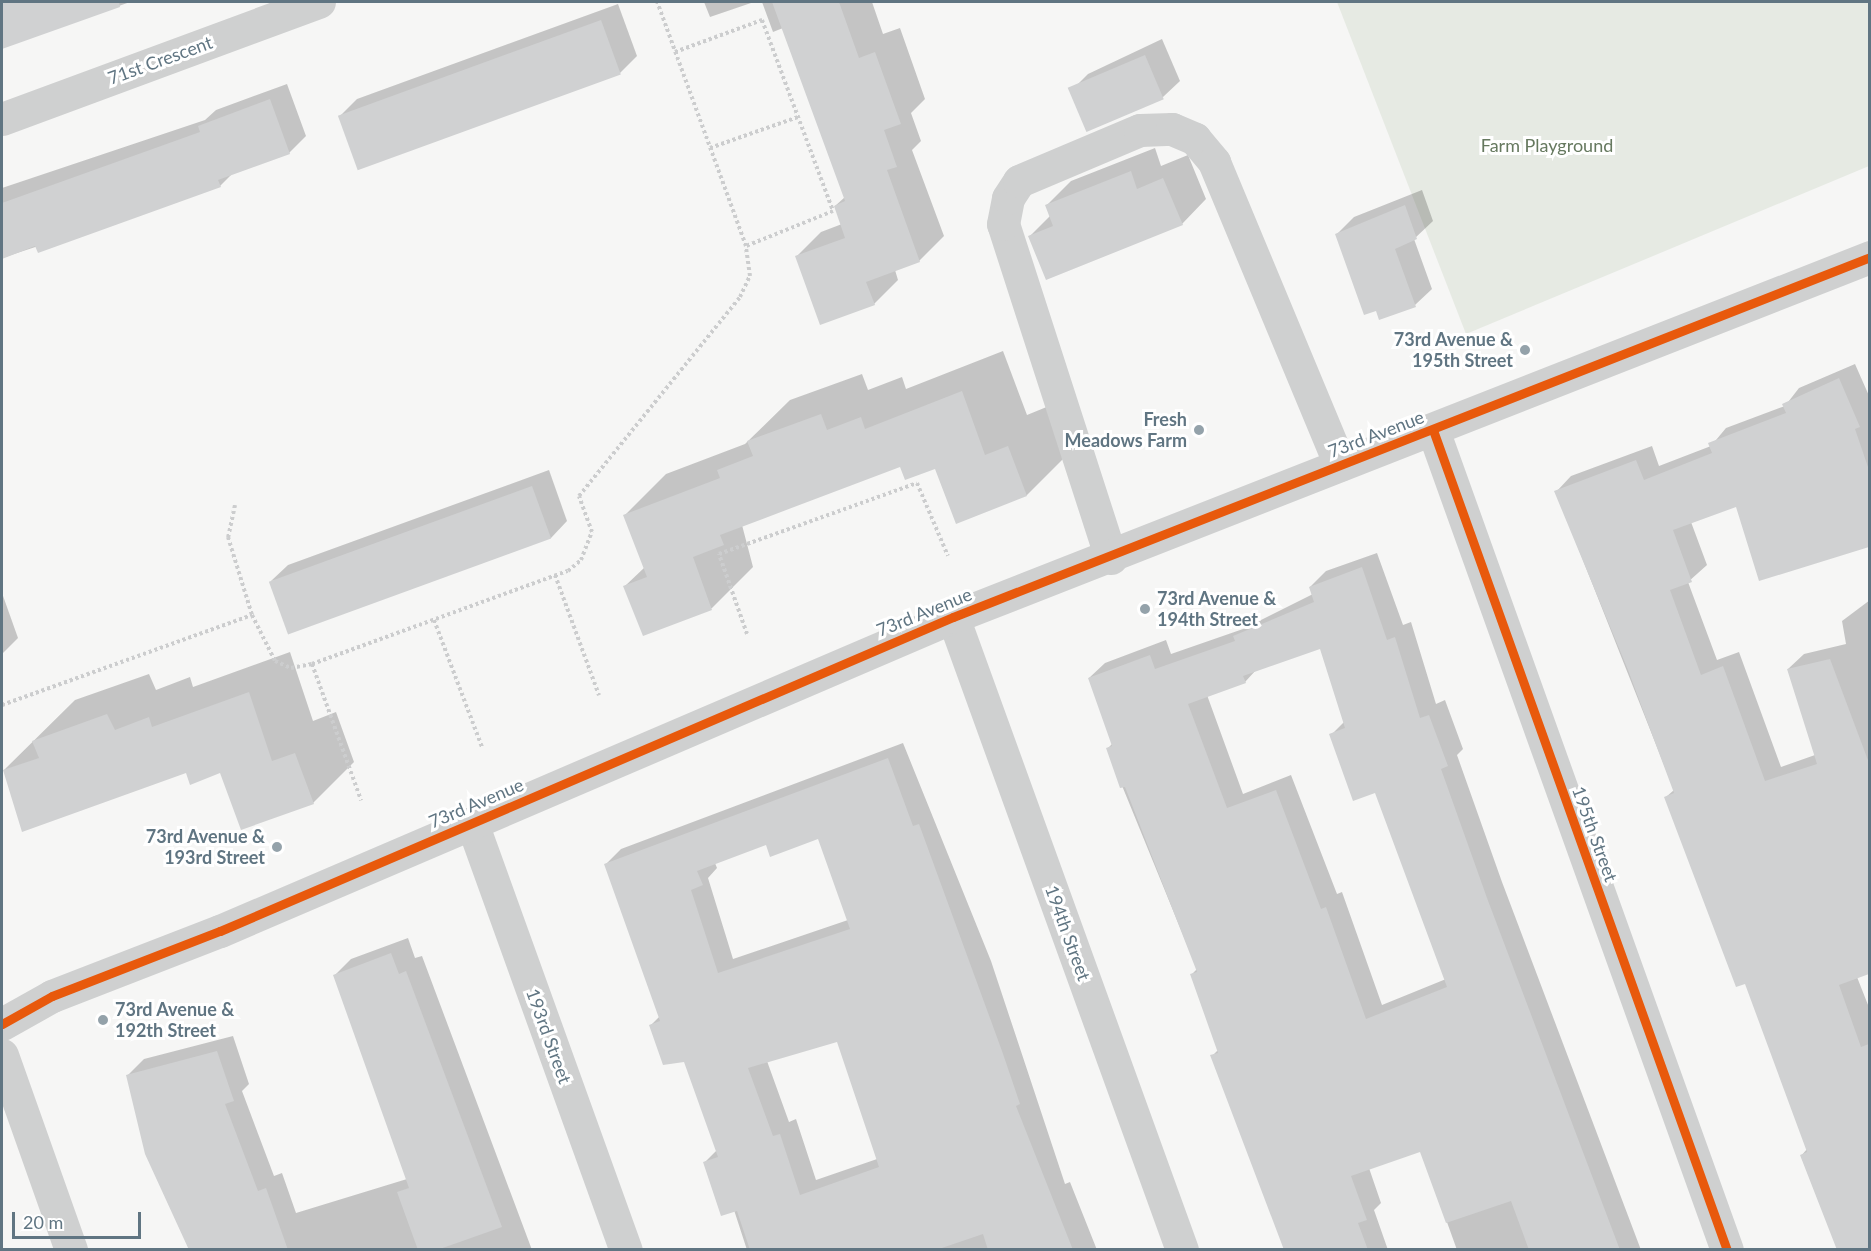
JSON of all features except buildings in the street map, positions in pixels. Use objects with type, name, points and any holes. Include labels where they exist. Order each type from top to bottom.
[{"type":"street","name":"71st Crescent","points":[[2,119],[319,2]]},
{"type":"street","points":[[1111,558],[1004,224],[1008,198],[1019,181],[1140,130],[1172,129],[1195,139],[1214,162],[1340,465]]},
{"type":"street","name":"73rd Avenue","points":[[2,1024],[52,996],[220,931],[953,617],[1111,558],[1340,465],[1869,257]]},
{"type":"street","name":"195th Street","points":[[1433,430],[1727,1250]]},
{"type":"street","name":"194th Street","points":[[953,617],[1182,1250]]},
{"type":"street","name":"193rd Street","points":[[472,823],[626,1250]]},
{"type":"street","points":[[2,1055],[71,1250]]},
{"type":"path","points":[[235,505],[228,537],[252,615],[274,661],[291,668],[312,664],[568,571],[591,546],[592,532],[579,496],[740,297],[750,276],[746,246],[657,2]]},
{"type":"path","points":[[675,52],[762,20],[798,117],[832,211],[746,246]]},
{"type":"path","points":[[710,148],[798,117]]},
{"type":"path","points":[[747,634],[719,554],[917,483],[948,556]]},
{"type":"path","points":[[555,575],[599,695]]},
{"type":"path","points":[[2,705],[252,615]]},
{"type":"path","points":[[434,620],[482,747]]},
{"type":"path","points":[[312,664],[361,800]]},
{"type":"green space","name":"Farm Playground","points":[[1337,2],[1869,2],[1869,166],[1466,334]]},
{"type":"cycle path","points":[[2,1024],[52,996],[220,931],[953,617],[1870,257]]},
{"type":"cycle path","points":[[1433,430],[1727,1250]]},
{"type":"place","name":"73rd Avenue & 195th Street","points":[[1525,350]]},
{"type":"place","name":"Fresh Meadows Farm","points":[[1199,430]]},
{"type":"place","name":"73rd Avenue & 194th Street","points":[[1145,609]]},
{"type":"place","name":"73rd Avenue & 193rd Street","points":[[277,847]]},
{"type":"place","name":"73rd Avenue & 192th Street","points":[[103,1020]]}]
